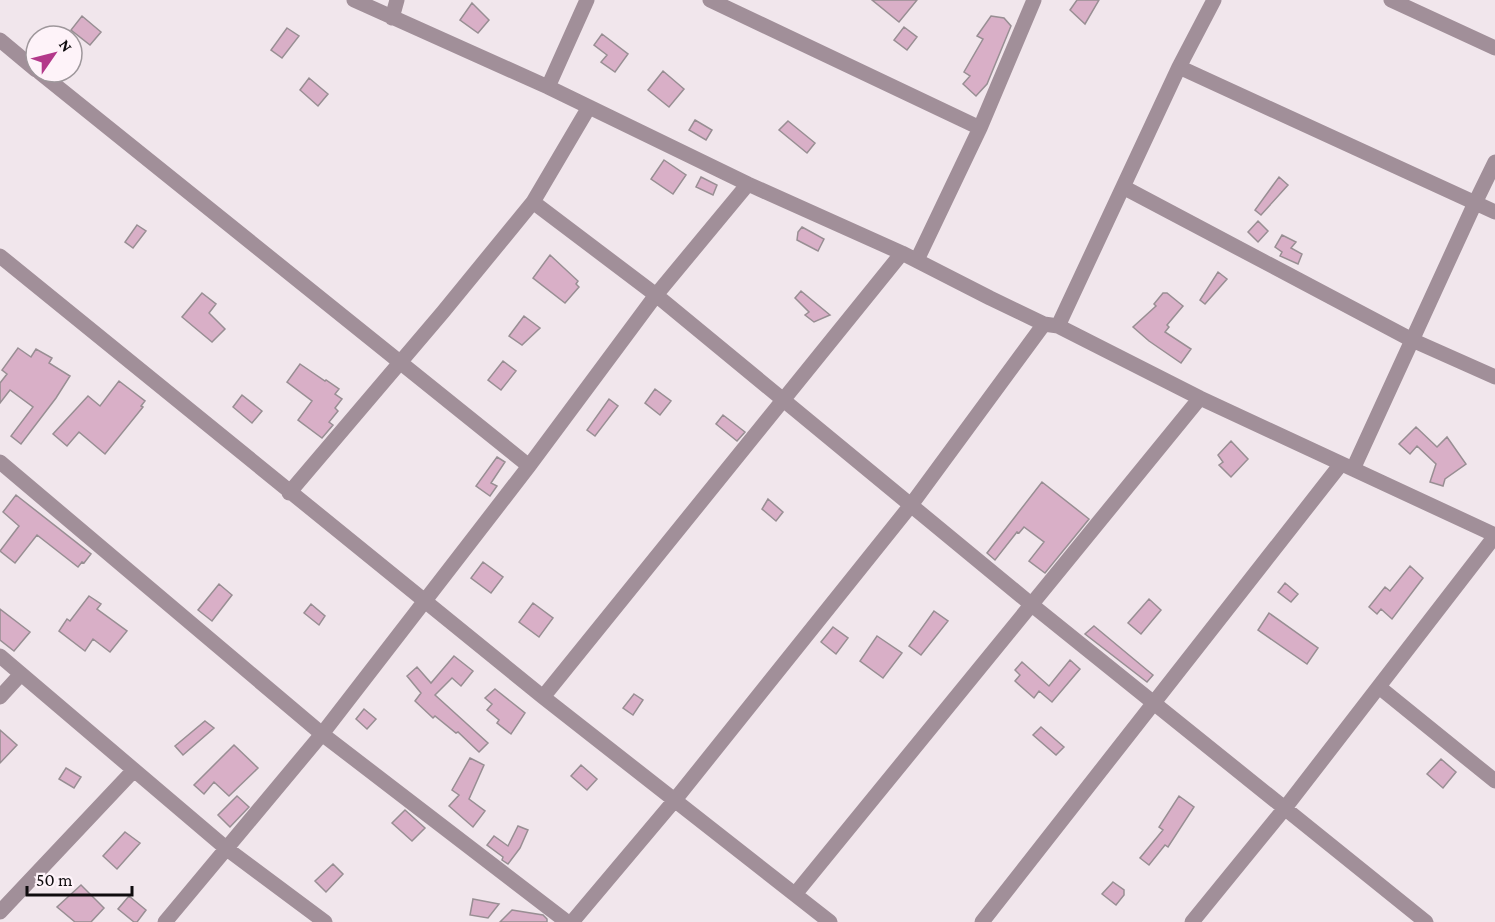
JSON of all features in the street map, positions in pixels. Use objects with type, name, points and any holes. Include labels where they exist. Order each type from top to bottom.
[{"type":"street","points":[[354,0],[548,87],[748,184],[917,260],[990,298],[1495,536],[1285,808],[1192,922]]},
{"type":"street","points":[[392,18],[397,0]]},
{"type":"street","points":[[548,87],[587,0]]},
{"type":"street","points":[[710,0],[980,128]]},
{"type":"street","points":[[917,260],[980,128],[1034,0]]},
{"type":"street","points":[[572,922],[674,801],[911,505],[1051,325],[1214,0]]},
{"type":"street","points":[[1391,0],[1495,48]]},
{"type":"street","points":[[0,40],[24,60]]},
{"type":"street","points":[[1179,68],[1495,212]]},
{"type":"street","points":[[54,84],[529,466]]},
{"type":"street","points":[[289,492],[401,362],[533,202],[589,107]]},
{"type":"street","points":[[982,922],[1153,703],[1347,466],[1412,340],[1495,162]]},
{"type":"street","points":[[165,922],[322,734],[529,466],[656,295],[748,184]]},
{"type":"street","points":[[1122,187],[1412,340],[1495,377]]},
{"type":"street","points":[[533,202],[656,295],[1032,605],[1426,922]]},
{"type":"street","points":[[543,697],[902,253]]},
{"type":"street","points":[[0,256],[543,697],[674,801],[796,893],[830,922]]},
{"type":"street","points":[[796,893],[1200,398]]},
{"type":"street","points":[[0,462],[322,734],[567,922]]},
{"type":"street","points":[[0,656],[227,849],[325,922]]},
{"type":"street","points":[[0,697],[21,674]]},
{"type":"street","points":[[1379,687],[1495,781]]},
{"type":"street","points":[[0,912],[134,770]]},
{"type":"building","points":[[872,0],[917,0],[899,22]]},
{"type":"building","points":[[1077,0],[1099,0],[1085,24],[1070,10]]},
{"type":"building","points":[[472,3],[489,20],[478,33],[460,20]]},
{"type":"building","points":[[82,16],[101,32],[90,45],[84,40],[84,24],[76,24]]},
{"type":"building","points":[[991,16],[1004,18],[1011,26],[987,84],[976,96],[963,84],[970,76],[964,72],[983,39],[977,36]]},
{"type":"building","points":[[904,27],[917,37],[907,50],[894,40]]},
{"type":"building","points":[[287,28],[299,36],[282,58],[271,50]]},
{"type":"building","points":[[602,34],[628,54],[615,72],[601,62],[607,55],[594,45]]},
{"type":"building","points":[[663,71],[684,89],[669,107],[648,90]]},
{"type":"building","points":[[309,78],[328,94],[318,106],[300,90]]},
{"type":"building","points":[[695,120],[712,130],[706,140],[689,130]]},
{"type":"building","points":[[788,121],[815,143],[807,153],[779,130]]},
{"type":"building","points":[[664,160],[686,175],[673,194],[651,179]]},
{"type":"building","points":[[701,177],[717,185],[713,195],[696,187]]},
{"type":"building","points":[[1279,177],[1288,185],[1261,215],[1255,210]]},
{"type":"building","points":[[1258,221],[1268,231],[1258,242],[1248,232]]},
{"type":"building","points":[[137,225],[146,231],[133,248],[125,242]]},
{"type":"building","points":[[802,227],[824,239],[818,251],[797,240],[798,232]]},
{"type":"building","points":[[1282,235],[1296,242],[1291,248],[1302,254],[1298,264],[1280,256],[1282,252],[1275,247]]},
{"type":"building","points":[[550,255],[578,281],[576,284],[579,287],[565,303],[533,278]]},
{"type":"building","points":[[1218,272],[1227,279],[1205,304],[1200,300]]},
{"type":"building","points":[[801,291],[830,315],[814,322],[805,315],[809,312],[795,298]]},
{"type":"building","points":[[202,293],[216,304],[209,313],[225,329],[212,342],[182,317]]},
{"type":"building","points":[[1163,293],[1167,293],[1183,306],[1167,325],[1169,327],[1165,332],[1191,349],[1181,363],[1133,327],[1156,306],[1154,304]]},
{"type":"building","points":[[524,316],[540,328],[522,345],[509,336]]},
{"type":"building","points":[[18,348],[31,357],[36,349],[52,358],[49,363],[70,376],[21,444],[11,436],[33,407],[10,390],[0,403],[0,383],[7,374],[2,370]]},
{"type":"building","points":[[503,361],[516,371],[501,390],[488,380]]},
{"type":"building","points":[[300,364],[339,389],[335,394],[342,399],[335,408],[338,411],[329,422],[333,425],[322,438],[298,420],[312,401],[287,382]]},
{"type":"building","points":[[119,381],[145,401],[141,406],[143,407],[105,454],[79,432],[67,446],[53,434],[88,396],[100,406]]},
{"type":"building","points":[[655,389],[671,401],[660,415],[645,403]]},
{"type":"building","points":[[242,395],[262,411],[252,423],[233,407]]},
{"type":"building","points":[[609,399],[618,406],[595,436],[587,430]]},
{"type":"building","points":[[723,415],[745,432],[737,441],[716,424]]},
{"type":"building","points":[[1416,427],[1437,447],[1447,437],[1466,464],[1445,479],[1443,486],[1430,482],[1436,464],[1417,446],[1410,454],[1399,444]]},
{"type":"building","points":[[1231,441],[1248,459],[1231,477],[1219,465],[1223,462],[1218,455]]},
{"type":"building","points":[[497,457],[505,462],[491,483],[497,486],[490,496],[476,486]]},
{"type":"building","points":[[1042,482],[1089,519],[1045,573],[1029,561],[1044,542],[1024,527],[1019,533],[1017,532],[995,560],[987,553]]},
{"type":"building","points":[[16,495],[91,554],[84,563],[82,562],[78,567],[37,535],[15,563],[0,551],[19,526],[3,512]]},
{"type":"building","points":[[768,499],[783,512],[776,521],[762,509]]},
{"type":"building","points":[[483,562],[503,577],[491,593],[471,578]]},
{"type":"building","points":[[1410,566],[1423,578],[1392,619],[1381,609],[1377,614],[1369,607],[1385,587],[1390,591]]},
{"type":"building","points":[[1285,583],[1298,594],[1291,602],[1278,592]]},
{"type":"building","points":[[219,584],[232,595],[212,621],[198,610]]},
{"type":"building","points":[[89,596],[101,604],[97,609],[127,631],[110,652],[93,639],[85,651],[59,631],[67,619],[70,621]]},
{"type":"building","points":[[1149,599],[1161,610],[1141,634],[1128,623]]},
{"type":"building","points":[[533,603],[553,618],[539,637],[519,622]]},
{"type":"building","points":[[311,604],[325,616],[319,625],[304,613]]},
{"type":"building","points":[[0,609],[30,632],[14,651],[0,640]]},
{"type":"building","points":[[934,611],[948,621],[921,655],[909,646]]},
{"type":"building","points":[[1269,613],[1318,648],[1307,664],[1258,630]]},
{"type":"building","points":[[1094,626],[1153,675],[1147,682],[1085,634]]},
{"type":"building","points":[[833,627],[848,638],[836,654],[821,642]]},
{"type":"building","points":[[877,636],[902,653],[883,678],[860,661]]},
{"type":"building","points":[[454,656],[473,671],[461,686],[452,678],[435,695],[488,743],[479,752],[458,732],[456,733],[435,716],[433,718],[415,701],[421,693],[407,676],[417,667],[431,683]]},
{"type":"building","points":[[1070,660],[1080,669],[1052,702],[1039,691],[1034,698],[1015,681],[1020,675],[1015,670],[1022,662],[1049,686]]},
{"type":"building","points":[[495,689],[525,713],[511,734],[497,723],[499,720],[487,710],[492,704],[485,698]]},
{"type":"building","points":[[634,694],[643,700],[633,715],[623,708]]},
{"type":"building","points":[[364,709],[376,719],[367,729],[356,719]]},
{"type":"building","points":[[205,721],[214,728],[183,755],[175,746]]},
{"type":"building","points":[[1041,727],[1064,747],[1056,755],[1033,735]]},
{"type":"building","points":[[0,730],[17,745],[0,763]]},
{"type":"building","points":[[234,745],[258,768],[229,796],[214,782],[204,794],[194,785]]},
{"type":"building","points":[[470,758],[484,765],[469,799],[485,811],[473,827],[449,806],[459,795],[452,790]]},
{"type":"building","points":[[1441,759],[1456,772],[1443,788],[1427,774]]},
{"type":"building","points":[[581,765],[597,779],[587,790],[571,776]]},
{"type":"building","points":[[66,768],[81,777],[74,788],[59,779]]},
{"type":"building","points":[[237,796],[249,807],[230,827],[218,815]]},
{"type":"building","points":[[1179,796],[1194,807],[1168,847],[1165,845],[1149,865],[1140,858],[1163,830],[1159,827]]},
{"type":"building","points":[[405,810],[425,828],[412,841],[392,823]]},
{"type":"building","points":[[518,826],[528,830],[520,848],[508,864],[502,860],[503,857],[487,845],[494,836],[508,846]]},
{"type":"building","points":[[125,832],[140,843],[117,869],[103,856]]},
{"type":"building","points":[[333,864],[343,874],[326,892],[315,881]]},
{"type":"building","points":[[1113,882],[1124,890],[1124,895],[1116,905],[1102,894]]},
{"type":"building","points":[[81,885],[104,908],[91,922],[75,922],[57,907]]},
{"type":"building","points":[[129,896],[146,910],[137,922],[118,909]]},
{"type":"building","points":[[473,899],[499,904],[488,918],[470,915]]},
{"type":"building","points":[[512,910],[543,915],[547,922],[500,922]]}]
